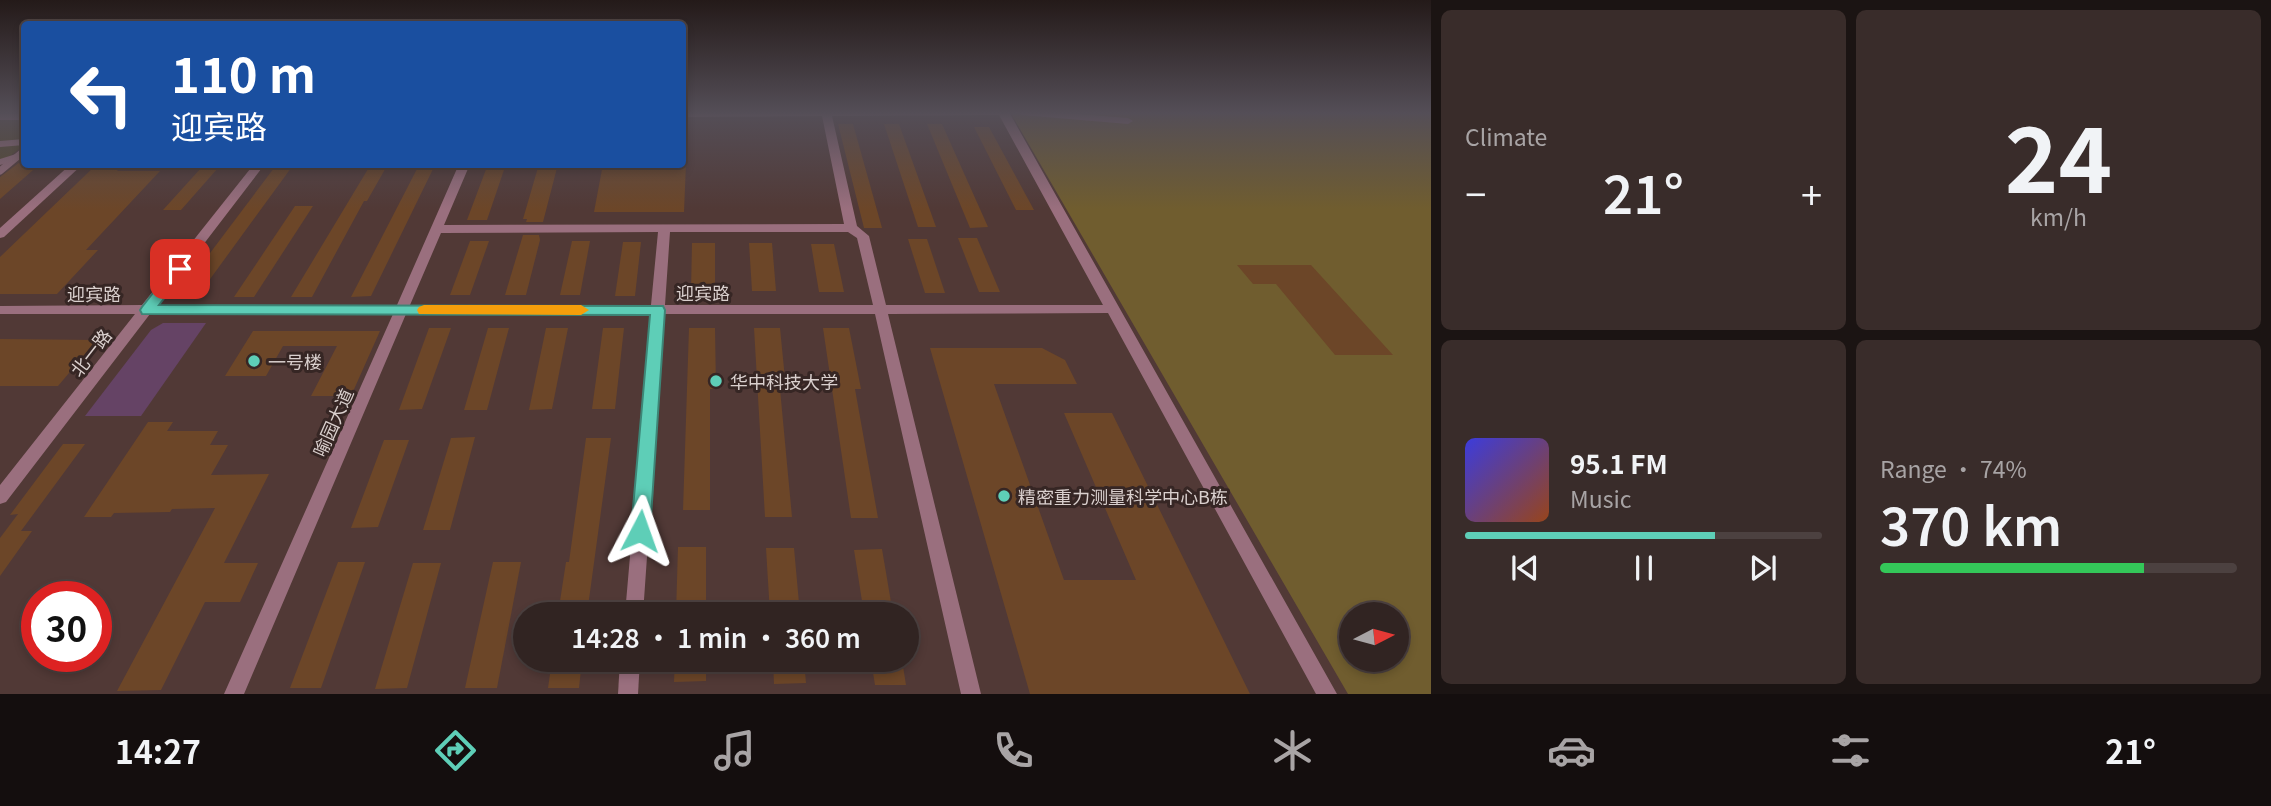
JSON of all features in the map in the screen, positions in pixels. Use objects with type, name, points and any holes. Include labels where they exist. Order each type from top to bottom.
[{"type":"street","points":[[833,144],[851,228]]},
{"type":"street","points":[[1021,144],[1327,694]]},
{"type":"street","points":[[0,162],[20,154]]},
{"type":"street","points":[[0,234],[74,168]]},
{"type":"street","name":"北一路","points":[[0,496],[257,168]]},
{"type":"street","name":"喻园大道","points":[[234,694],[463,168]]},
{"type":"street","points":[[635,602],[664,228]]},
{"type":"street","points":[[437,229],[851,228],[863,236],[971,694]]},
{"type":"street","name":"迎宾路","points":[[0,310],[1112,309]]},
{"type":"street","points":[[628,694],[630,672]]},
{"type":"lane","points":[[0,171],[20,154]]},
{"type":"shaded area","name":"华中科技大学","points":[[0,144],[21,144],[21,168],[686,168],[686,144],[1431,144],[1431,694],[0,694]]},
{"type":"shaded area","points":[[0,144],[21,144],[21,147],[0,164]]},
{"type":"shaded area","points":[[1029,144],[1431,144],[1431,694],[1348,694]]},
{"type":"shaded area","points":[[163,323],[206,323],[141,416],[85,416],[151,330]]},
{"type":"building","points":[[843,144],[859,144],[882,228],[864,228]]},
{"type":"building","points":[[891,144],[906,144],[936,227],[918,227]]},
{"type":"building","points":[[935,144],[951,144],[988,227],[970,228]]},
{"type":"building","points":[[983,144],[998,144],[1034,210],[1016,210]]},
{"type":"building","points":[[21,161],[21,168],[35,168],[0,199],[0,177]]},
{"type":"building","points":[[93,168],[160,171],[86,250],[98,250],[57,294],[0,294],[0,257]]},
{"type":"building","points":[[201,168],[218,168],[181,210],[163,210]]},
{"type":"building","points":[[274,168],[291,168],[197,297],[177,297]]},
{"type":"building","points":[[369,168],[386,168],[367,201],[364,201],[312,297],[291,297]]},
{"type":"building","points":[[417,168],[434,168],[371,296],[351,297]]},
{"type":"building","points":[[486,168],[505,168],[487,220],[467,220]]},
{"type":"building","points":[[538,168],[557,168],[543,222],[526,222],[527,219],[523,219]]},
{"type":"building","points":[[602,168],[686,168],[684,212],[594,212]]},
{"type":"building","points":[[295,206],[313,206],[254,297],[234,297]]},
{"type":"building","points":[[523,235],[539,235],[540,240],[526,295],[505,295]]},
{"type":"building","points":[[958,238],[977,238],[1000,292],[979,292]]},
{"type":"building","points":[[908,239],[927,239],[945,293],[925,293]]},
{"type":"building","points":[[470,241],[489,241],[470,295],[450,295]]},
{"type":"building","points":[[572,241],[590,241],[580,295],[560,295]]},
{"type":"building","points":[[623,242],[641,242],[635,296],[615,296]]},
{"type":"building","points":[[692,243],[715,243],[715,291],[691,291]]},
{"type":"building","points":[[749,243],[772,243],[776,291],[752,291]]},
{"type":"building","points":[[811,244],[834,244],[844,292],[819,292]]},
{"type":"building","points":[[1237,265],[1311,265],[1393,355],[1335,355],[1276,284],[1253,284]]},
{"type":"building","points":[[429,328],[451,328],[422,409],[399,410]]},
{"type":"building","points":[[488,328],[509,328],[487,410],[464,410]]},
{"type":"building","points":[[546,328],[568,328],[552,409],[529,410]]},
{"type":"building","points":[[603,328],[624,328],[615,409],[592,409]]},
{"type":"building","points":[[689,328],[715,328],[716,389],[710,389],[710,510],[683,510]]},
{"type":"building","points":[[754,328],[780,328],[786,389],[780,389],[792,517],[765,517]]},
{"type":"building","points":[[823,328],[849,328],[861,389],[855,389],[878,518],[851,518]]},
{"type":"building","name":"一号楼","points":[[253,331],[380,331],[351,396],[311,396],[337,346],[283,346],[266,376],[225,376]]},
{"type":"building","points":[[0,339],[97,340],[58,386],[0,386]]},
{"type":"building","name":"精密重力测量科学中心B栋","points":[[930,348],[1042,348],[1065,360],[1077,384],[994,384],[1064,580],[1136,580],[1064,413],[1112,413],[1250,694],[1030,694]]},
{"type":"building","points":[[148,422],[173,422],[167,431],[218,431],[210,445],[228,445],[211,475],[269,474],[224,563],[258,563],[240,602],[205,602],[161,690],[117,691],[215,508],[84,517]]},
{"type":"building","points":[[475,437],[450,530],[423,530],[451,438]]},
{"type":"building","points":[[586,438],[611,438],[589,602],[560,602],[566,562],[569,562]]},
{"type":"building","points":[[384,440],[409,440],[378,527],[351,528]]},
{"type":"building","points":[[63,444],[85,444],[21,531],[32,531],[0,576],[0,538],[18,514],[10,515]]},
{"type":"building","points":[[678,547],[706,547],[706,602],[676,602]]},
{"type":"building","points":[[766,548],[794,548],[799,602],[769,602]]},
{"type":"building","points":[[882,549],[891,602],[862,602],[854,550]]},
{"type":"building","points":[[338,562],[365,562],[321,688],[290,688]]},
{"type":"building","points":[[493,562],[521,562],[497,688],[465,688]]},
{"type":"building","points":[[413,563],[441,563],[407,688],[375,689]]},
{"type":"building","points":[[550,672],[581,672],[579,688],[548,688]]},
{"type":"building","points":[[674,672],[706,672],[706,681],[674,682]]},
{"type":"building","points":[[774,672],[805,672],[806,683],[774,684]]},
{"type":"building","points":[[873,672],[904,672],[906,685],[875,685]]},
{"type":"slow traffic","points":[[424,310],[581,310]]},
{"type":"place","name":"一号楼","points":[[254,361]]},
{"type":"place","name":"华中科技大学","points":[[716,381]]},
{"type":"place","name":"精密重力测量科学中心B栋","points":[[1004,496]]},
{"type":"route","points":[[180,269],[147,310],[658,310],[640,531]]}]
